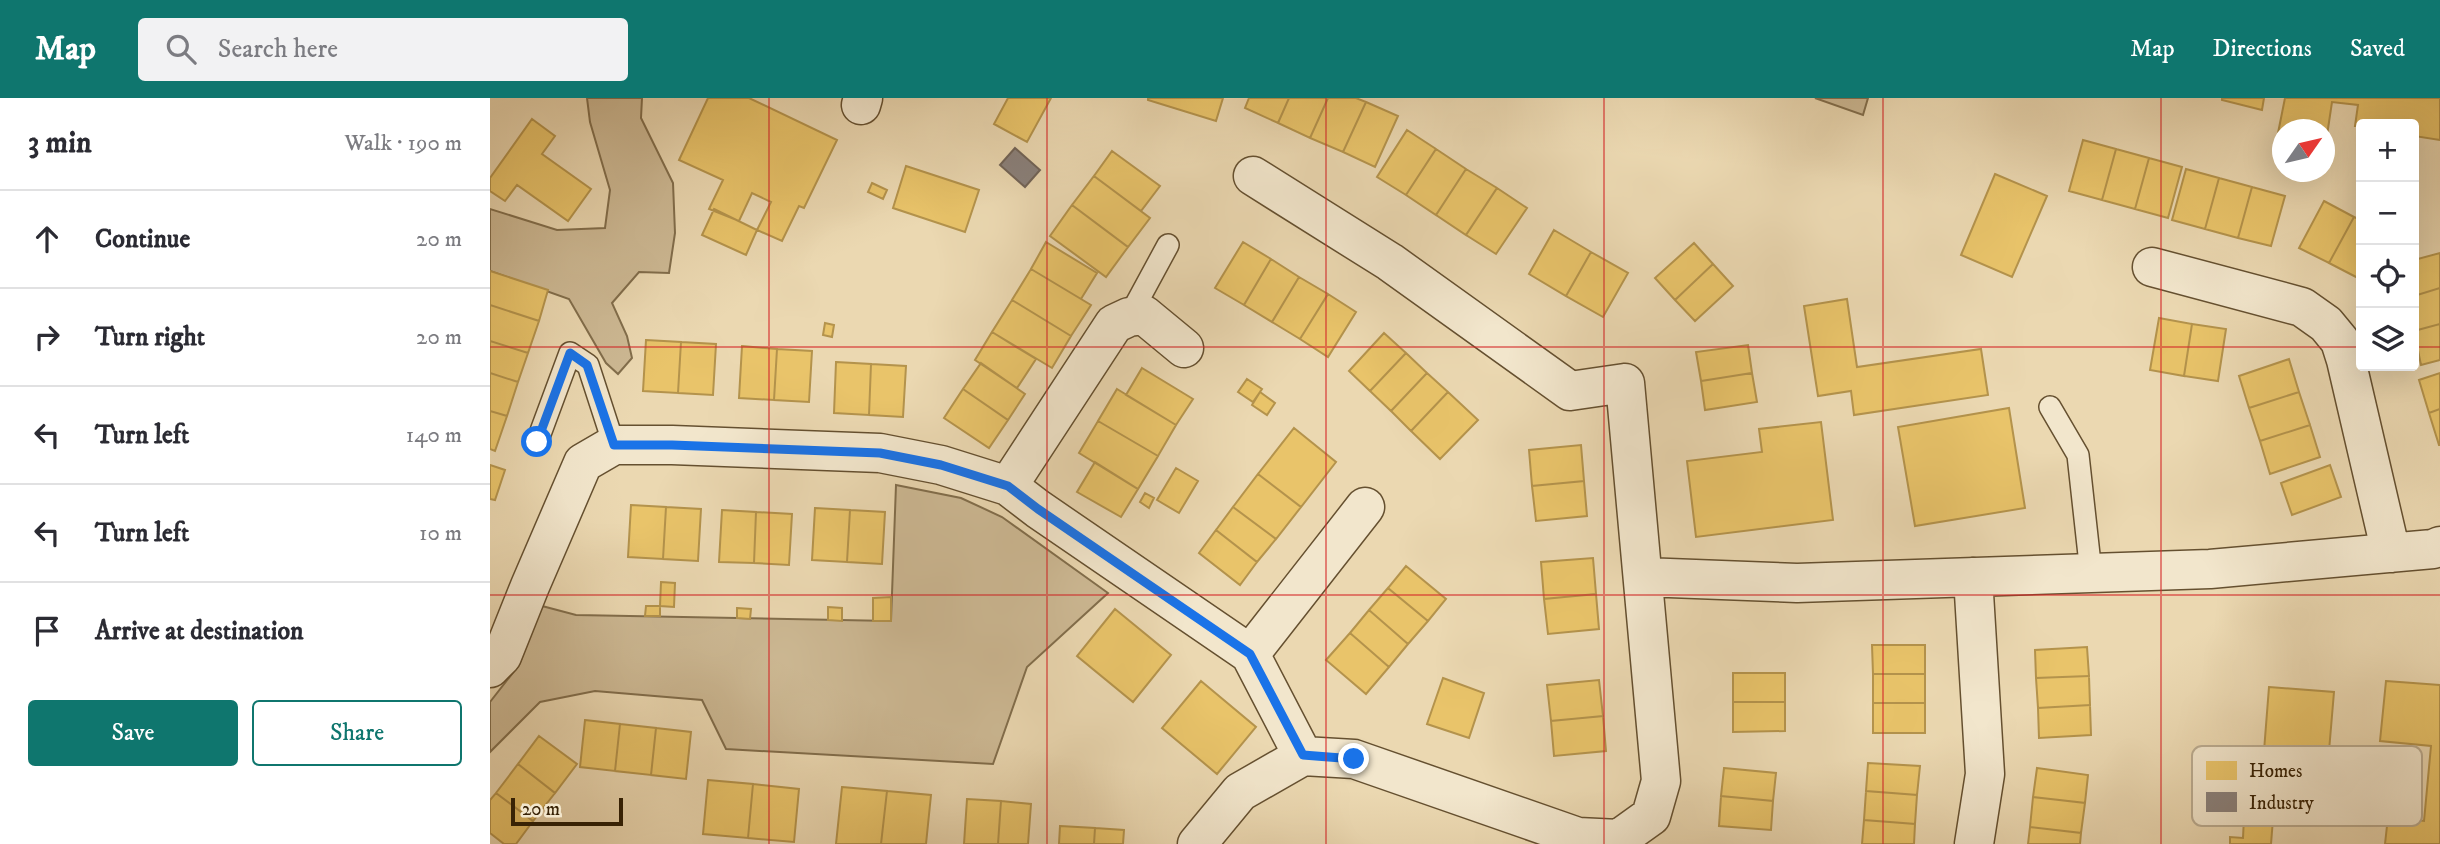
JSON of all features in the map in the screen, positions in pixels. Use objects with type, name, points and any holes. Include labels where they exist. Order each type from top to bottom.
[{"type":"street","points":[[1197,844],[1240,792],[1303,755],[1354,759],[1578,837],[1619,839],[1651,816],[1661,781],[1625,383],[1570,391],[1390,262],[1254,176]]},
{"type":"street","points":[[2152,267],[2302,307],[2326,324],[2340,341],[2346,360],[2391,553]]},
{"type":"street","points":[[1008,486],[1114,324],[1129,317],[1144,316],[1184,348]]},
{"type":"street","points":[[490,668],[502,656],[583,463],[614,445],[880,453],[941,465],[1008,486],[1250,654],[1303,755]]},
{"type":"street","points":[[1250,654],[1365,507]]},
{"type":"street","points":[[1643,577],[1797,583],[2210,569],[2440,546]]},
{"type":"street","points":[[1973,577],[1985,774],[1974,844]]},
{"type":"lane","points":[[1129,317],[1168,245]]},
{"type":"lane","points":[[537,442],[570,353],[587,365],[614,445]]},
{"type":"lane","points":[[2050,407],[2078,455],[2091,573]]},
{"type":"shaded area","points":[[587,98],[642,98],[641,118],[673,183],[675,233],[669,273],[639,272],[612,303],[627,336],[632,358],[618,374],[606,363],[569,299],[490,271],[490,209],[557,230],[605,228],[610,190],[590,122]]},
{"type":"shaded area","points":[[1815,98],[1868,98],[1863,115]]},
{"type":"shaded area","points":[[896,485],[961,498],[1002,517],[1108,593],[1027,667],[993,764],[726,749],[702,700],[595,691],[540,702],[490,752],[490,702],[519,665],[542,606],[576,615],[891,621]]},
{"type":"building: Homes","points":[[708,98],[749,98],[837,140],[804,208],[799,206],[782,241],[757,230],[771,202],[752,193],[739,221],[709,209],[723,180],[679,160]]},
{"type":"building: Homes","points":[[1008,98],[1051,98],[1027,142],[994,124]]},
{"type":"building: Homes","points":[[1148,98],[1223,98],[1216,121]]},
{"type":"building: Homes","points":[[1249,98],[1289,98],[1278,123],[1245,108]]},
{"type":"building: Homes","points":[[1289,98],[1328,98],[1310,138],[1278,123]]},
{"type":"building: Homes","points":[[1328,98],[1356,98],[1366,102],[1343,152],[1310,138]]},
{"type":"building: Homes","points":[[2222,98],[2264,98],[2262,110]]},
{"type":"building: Homes","points":[[2285,98],[2440,98],[2440,140],[2419,137],[2419,119],[2356,119],[2358,105],[2332,102],[2329,119],[2281,119]]},
{"type":"building: Homes","points":[[1366,102],[1398,116],[1375,167],[1343,152]]},
{"type":"building: Homes","points":[[532,119],[555,136],[542,154],[591,189],[568,221],[517,185],[505,201],[490,191],[490,178]]},
{"type":"building: Homes","points":[[1407,130],[1436,149],[1406,195],[1377,177]]},
{"type":"building: Homes","points":[[2083,140],[2116,149],[2102,200],[2069,191]]},
{"type":"building: Homes","points":[[1436,149],[1466,169],[1436,215],[1406,195]]},
{"type":"building: Homes","points":[[2116,149],[2149,158],[2135,209],[2102,200]]},
{"type":"building: Homes","points":[[1112,151],[1160,186],[1141,211],[1094,176]]},
{"type":"building: Homes","points":[[2149,158],[2182,167],[2168,218],[2135,209]]},
{"type":"building: Homes","points":[[906,166],[979,190],[965,232],[893,208]]},
{"type":"building: Homes","points":[[1466,169],[1497,188],[1466,235],[1436,215]]},
{"type":"building: Homes","points":[[2186,169],[2219,178],[2205,229],[2172,220]]},
{"type":"building: Homes","points":[[1995,174],[2047,196],[2012,277],[1961,255]]},
{"type":"building: Homes","points":[[1094,176],[1150,218],[1128,247],[1072,205]]},
{"type":"building: Homes","points":[[2219,178],[2252,187],[2238,238],[2205,229]]},
{"type":"building: Homes","points":[[872,183],[887,190],[883,199],[868,192]]},
{"type":"building: Homes","points":[[2252,187],[2285,196],[2271,246],[2238,238]]},
{"type":"building: Homes","points":[[1497,188],[1527,208],[1496,254],[1466,235]]},
{"type":"building: Homes","points":[[2324,201],[2354,217],[2329,263],[2299,248]]},
{"type":"building: Homes","points":[[1072,205],[1128,247],[1106,277],[1050,236]]},
{"type":"building: Homes","points":[[714,209],[757,230],[746,255],[702,235]]},
{"type":"building: Homes","points":[[2354,217],[2356,218],[2356,277],[2329,263]]},
{"type":"building: Homes","points":[[1554,230],[1591,252],[1566,296],[1529,274]]},
{"type":"building: Homes","points":[[1046,242],[1097,273],[1081,299],[1031,269]]},
{"type":"building: Homes","points":[[1243,242],[1271,259],[1244,305],[1215,288]]},
{"type":"building: Homes","points":[[1694,243],[1713,264],[1675,300],[1655,278]]},
{"type":"building: Homes","points":[[1591,252],[1628,273],[1603,317],[1566,296]]},
{"type":"building: Homes","points":[[2440,253],[2440,288],[2419,294],[2419,259]]},
{"type":"building: Homes","points":[[1271,259],[1299,277],[1272,322],[1244,305]]},
{"type":"building: Homes","points":[[1713,264],[1733,286],[1695,321],[1675,300]]},
{"type":"building: Homes","points":[[1031,269],[1091,305],[1071,336],[1012,300]]},
{"type":"building: Homes","points":[[490,271],[548,290],[539,321],[490,305]]},
{"type":"building: Homes","points":[[1299,277],[1328,294],[1300,339],[1272,322]]},
{"type":"building: Homes","points":[[2440,288],[2440,324],[2419,330],[2419,294]]},
{"type":"building: Homes","points":[[1328,294],[1356,312],[1328,357],[1300,339]]},
{"type":"building: Homes","points":[[1847,299],[1857,367],[1981,349],[1988,395],[1854,415],[1851,391],[1818,396],[1804,306]]},
{"type":"building: Homes","points":[[1012,300],[1071,336],[1052,368],[992,332]]},
{"type":"building: Homes","points":[[490,305],[539,321],[528,353],[490,341]]},
{"type":"building: Homes","points":[[2159,318],[2192,324],[2184,376],[2150,370]]},
{"type":"building: Homes","points":[[825,323],[834,325],[832,337],[823,335]]},
{"type":"building: Homes","points":[[2192,324],[2226,329],[2218,381],[2184,376]]},
{"type":"building: Homes","points":[[2440,324],[2440,360],[2421,365],[2419,330]]},
{"type":"building: Homes","points":[[992,332],[1036,359],[1017,388],[975,360]]},
{"type":"building: Homes","points":[[1384,333],[1406,353],[1370,391],[1349,371]]},
{"type":"building: Homes","points":[[646,340],[681,342],[678,393],[643,391]]},
{"type":"building: Homes","points":[[490,341],[528,353],[518,382],[490,373]]},
{"type":"building: Homes","points":[[681,342],[716,344],[713,395],[678,393]]},
{"type":"building: Homes","points":[[1748,345],[1752,373],[1701,381],[1696,352]]},
{"type":"building: Homes","points":[[742,346],[777,349],[774,400],[739,398]]},
{"type":"building: Homes","points":[[777,349],[812,351],[809,402],[774,400]]},
{"type":"building: Homes","points":[[1406,353],[1427,373],[1391,411],[1370,391]]},
{"type":"building: Homes","points":[[2289,359],[2299,392],[2249,408],[2239,376]]},
{"type":"building: Homes","points":[[836,362],[871,364],[869,415],[834,413]]},
{"type":"building: Homes","points":[[981,363],[1025,394],[1008,420],[963,389]]},
{"type":"building: Homes","points":[[871,364],[906,366],[903,417],[869,415]]},
{"type":"building: Homes","points":[[1142,368],[1193,399],[1176,425],[1126,395]]},
{"type":"building: Homes","points":[[490,373],[518,382],[507,416],[490,411]]},
{"type":"building: Homes","points":[[1427,373],[1448,392],[1411,431],[1391,411]]},
{"type":"building: Homes","points":[[1752,373],[1757,402],[1705,410],[1701,381]]},
{"type":"building: Homes","points":[[2440,373],[2440,409],[2429,413],[2419,380]]},
{"type":"building: Homes","points":[[1247,379],[1262,389],[1253,402],[1238,392]]},
{"type":"building: Homes","points":[[963,389],[1008,420],[989,448],[944,418]]},
{"type":"building: Homes","points":[[1117,389],[1176,425],[1158,456],[1098,421]]},
{"type":"building: Homes","points":[[1260,392],[1275,403],[1267,415],[1252,405]]},
{"type":"building: Homes","points":[[1448,392],[1478,420],[1440,459],[1411,431]]},
{"type":"building: Homes","points":[[2299,392],[2310,425],[2260,441],[2249,408]]},
{"type":"building: Homes","points":[[2009,408],[2025,508],[1915,526],[1898,427]]},
{"type":"building: Homes","points":[[2440,409],[2440,445],[2439,445],[2429,413]]},
{"type":"building: Homes","points":[[490,411],[507,416],[495,451],[490,449]]},
{"type":"building: Homes","points":[[1098,421],[1158,456],[1138,489],[1079,453]]},
{"type":"building: Homes","points":[[1821,422],[1833,520],[1696,537],[1687,461],[1762,452],[1759,429]]},
{"type":"building: Homes","points":[[2310,425],[2320,457],[2270,474],[2260,441]]},
{"type":"building: Homes","points":[[1294,428],[1336,462],[1301,507],[1258,474]]},
{"type":"building: Homes","points":[[1581,445],[1584,481],[1532,486],[1529,450]]},
{"type":"building: Homes","points":[[1095,462],[1138,489],[1121,517],[1077,492]]},
{"type":"building: Homes","points":[[490,465],[505,470],[495,500],[490,499]]},
{"type":"building: Homes","points":[[2330,465],[2341,497],[2292,515],[2281,483]]},
{"type":"building: Homes","points":[[1176,468],[1198,481],[1179,513],[1157,500]]},
{"type":"building: Homes","points":[[1258,474],[1301,507],[1276,539],[1233,507]]},
{"type":"building: Homes","points":[[1584,481],[1587,516],[1536,521],[1532,486]]},
{"type":"building: Homes","points":[[1145,493],[1154,498],[1149,508],[1140,502]]},
{"type":"building: Homes","points":[[631,505],[666,507],[663,559],[628,557]]},
{"type":"building: Homes","points":[[666,507],[701,509],[698,561],[663,559]]},
{"type":"building: Homes","points":[[1233,507],[1276,539],[1257,562],[1216,530]]},
{"type":"building: Homes","points":[[815,508],[850,510],[847,562],[812,560]]},
{"type":"building: Homes","points":[[722,510],[756,512],[754,563],[719,562]]},
{"type":"building: Homes","points":[[850,510],[885,512],[882,564],[847,562]]},
{"type":"building: Homes","points":[[756,512],[792,514],[789,565],[754,563]]},
{"type":"building: Homes","points":[[1216,530],[1257,562],[1240,585],[1199,553]]},
{"type":"building: Homes","points":[[1593,558],[1596,594],[1544,599],[1541,562]]},
{"type":"building: Homes","points":[[1406,566],[1446,599],[1428,621],[1388,588]]},
{"type":"building: Homes","points":[[661,582],[675,583],[674,607],[660,606]]},
{"type":"building: Homes","points":[[1388,588],[1428,621],[1408,644],[1369,610]]},
{"type":"building: Homes","points":[[1596,594],[1599,629],[1548,634],[1544,599]]},
{"type":"building: Homes","points":[[891,597],[891,621],[873,621],[873,598]]},
{"type":"building: Homes","points":[[646,606],[660,606],[660,616],[645,616]]},
{"type":"building: Homes","points":[[828,607],[842,608],[842,621],[828,620]]},
{"type":"building: Homes","points":[[737,608],[751,609],[750,619],[737,618]]},
{"type":"building: Homes","points":[[1115,609],[1171,655],[1133,702],[1077,656]]},
{"type":"building: Homes","points":[[1369,610],[1408,644],[1389,667],[1350,633]]},
{"type":"building: Homes","points":[[1350,633],[1389,667],[1366,694],[1326,660]]},
{"type":"building: Homes","points":[[1872,645],[1925,645],[1925,674],[1873,674]]},
{"type":"building: Homes","points":[[2087,647],[2089,676],[2036,678],[2035,650]]},
{"type":"building: Homes","points":[[1733,673],[1785,673],[1785,702],[1733,702]]},
{"type":"building: Homes","points":[[1873,674],[1925,674],[1925,703],[1873,703]]},
{"type":"building: Homes","points":[[2089,676],[2090,705],[2038,708],[2036,678]]},
{"type":"building: Homes","points":[[1443,678],[1484,693],[1469,738],[1427,724]]},
{"type":"building: Homes","points":[[1599,680],[1603,716],[1551,721],[1547,685]]},
{"type":"building: Homes","points":[[1201,681],[1256,727],[1217,774],[1162,728]]},
{"type":"building: Homes","points":[[2386,681],[2440,685],[2440,844],[2385,844],[2387,826],[2422,826],[2431,746],[2380,741]]},
{"type":"building: Homes","points":[[2269,687],[2334,692],[2329,746],[2264,746]]},
{"type":"building: Homes","points":[[1733,702],[1785,702],[1785,731],[1733,732]]},
{"type":"building: Homes","points":[[1873,703],[1925,703],[1925,733],[1873,733]]},
{"type":"building: Homes","points":[[2090,705],[2091,735],[2039,738],[2038,708]]},
{"type":"building: Homes","points":[[1603,716],[1606,751],[1554,756],[1551,721]]},
{"type":"building: Homes","points":[[585,720],[620,724],[615,771],[580,767]]},
{"type":"building: Homes","points":[[620,724],[656,728],[651,775],[615,771]]},
{"type":"building: Homes","points":[[656,728],[691,732],[686,779],[651,775]]},
{"type":"building: Homes","points":[[539,736],[577,764],[555,793],[518,764]]},
{"type":"building: Homes","points":[[1868,763],[1920,766],[1917,795],[1866,791]]},
{"type":"building: Homes","points":[[518,764],[555,793],[533,821],[496,793]]},
{"type":"building: Homes","points":[[1724,768],[1776,773],[1773,801],[1721,796]]},
{"type":"building: Homes","points":[[2037,768],[2088,775],[2085,803],[2033,797]]},
{"type":"building: Homes","points":[[708,780],[753,784],[748,838],[703,834]]},
{"type":"building: Homes","points":[[753,784],[799,789],[794,842],[748,838]]},
{"type":"building: Homes","points":[[842,787],[887,791],[881,844],[836,844]]},
{"type":"building: Homes","points":[[887,791],[931,795],[926,844],[881,844]]},
{"type":"building: Homes","points":[[1866,791],[1917,795],[1915,824],[1864,820]]},
{"type":"building: Homes","points":[[496,793],[533,821],[516,844],[504,844],[490,833],[490,800]]},
{"type":"building: Homes","points":[[1721,796],[1773,801],[1771,830],[1719,826]]},
{"type":"building: Homes","points":[[2033,797],[2085,803],[2081,833],[2030,827]]},
{"type":"building: Homes","points":[[967,799],[1001,801],[998,844],[964,844]]},
{"type":"building: Homes","points":[[1001,801],[1031,804],[1028,844],[998,844]]},
{"type":"building: Homes","points":[[1864,820],[1915,824],[1914,844],[1862,844]]},
{"type":"building: Homes","points":[[1060,826],[1095,828],[1094,844],[1059,844]]},
{"type":"building: Homes","points":[[2244,826],[2272,826],[2271,844],[2230,844],[2230,837],[2243,838]]},
{"type":"building: Homes","points":[[2030,827],[2081,833],[2080,844],[2028,844]]},
{"type":"building: Homes","points":[[1095,828],[1124,830],[1123,844],[1094,844]]},
{"type":"building: Industry","points":[[1015,148],[1040,170],[1025,187],[1000,165]]},
{"type":"route","points":[[537,442],[570,353],[587,365],[614,445],[880,453],[941,465],[1008,486],[1250,654],[1303,755],[1354,759]]}]
